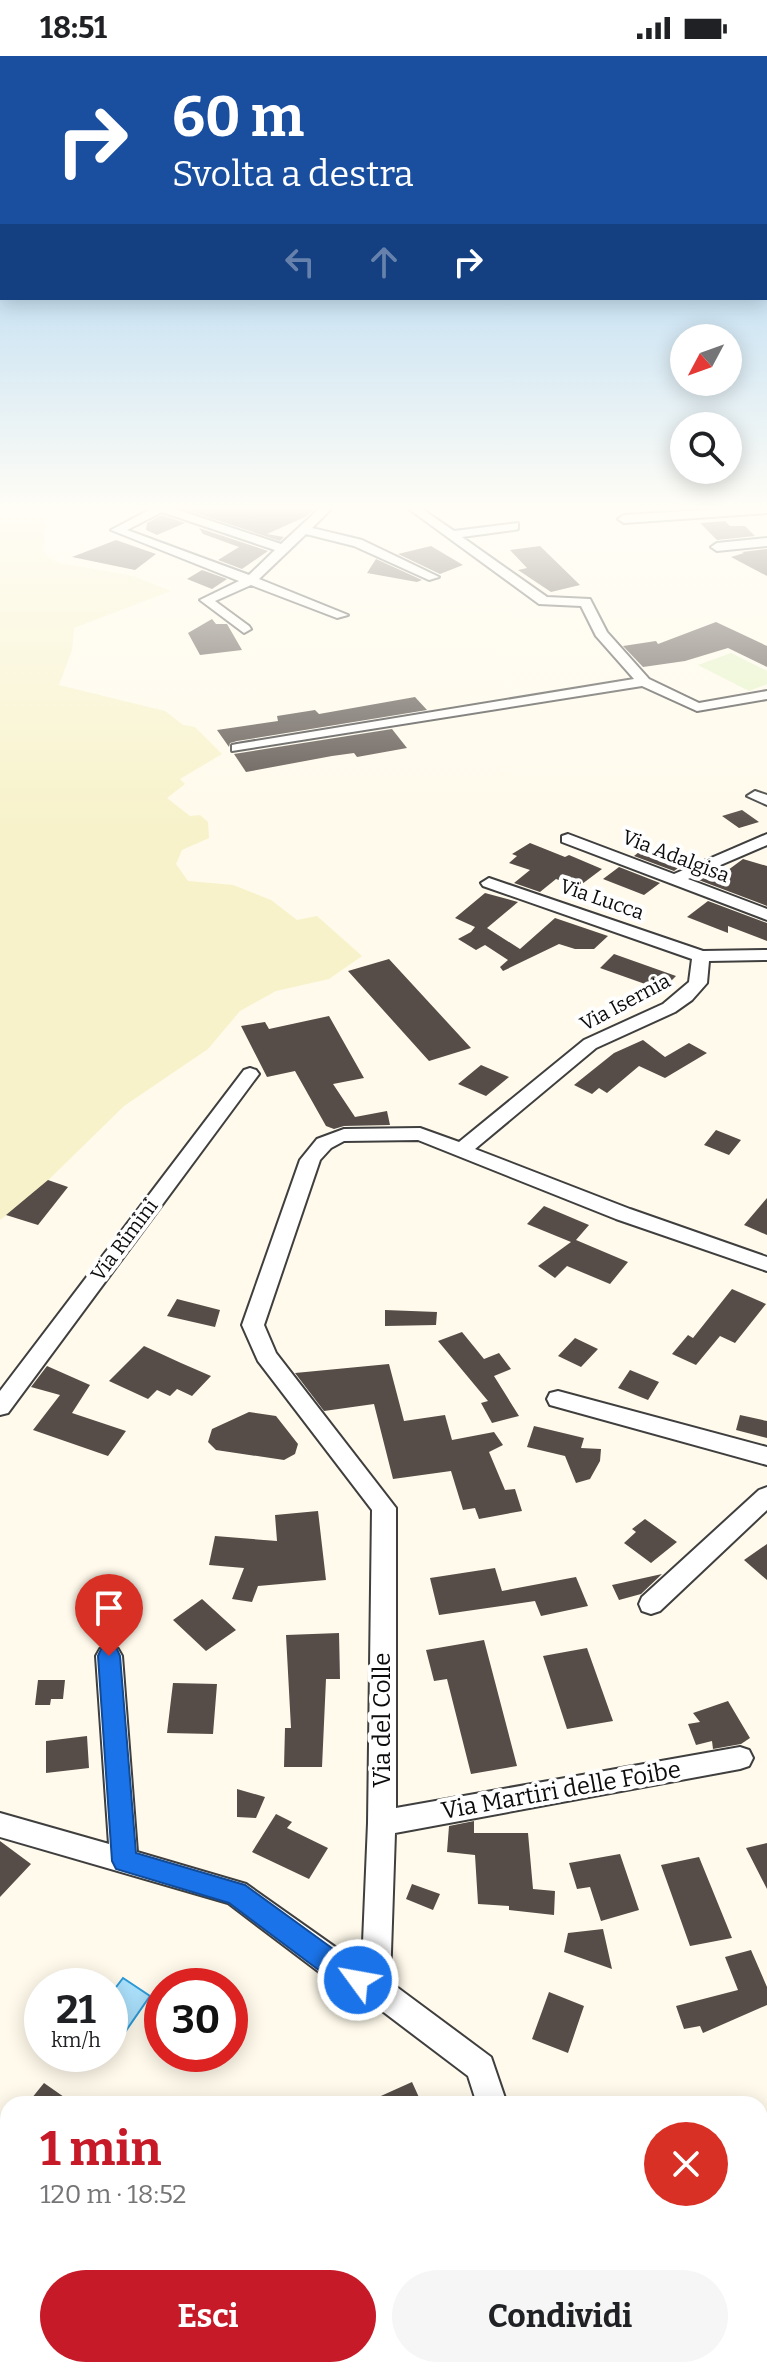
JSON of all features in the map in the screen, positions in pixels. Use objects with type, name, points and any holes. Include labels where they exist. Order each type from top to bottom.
[{"type":"street","points":[[229,617],[244,629]]},
{"type":"street","points":[[593,617],[601,633],[644,682],[697,707],[767,695]]},
{"type":"street","points":[[237,748],[644,682]]},
{"type":"street","name":"Via Adalgisa","points":[[568,839],[767,915]]},
{"type":"street","points":[[676,879],[767,839]]},
{"type":"street","name":"Via Lucca","points":[[489,883],[701,956]]},
{"type":"street","points":[[701,956],[767,955]]},
{"type":"street","name":"Via Isernia","points":[[463,1149],[590,1044],[669,1008],[686,996],[698,983],[701,956]]},
{"type":"street","name":"Via Rimini","points":[[0,1407],[250,1074]]},
{"type":"street","name":"Via del Colle","points":[[375,1988],[382,1823],[384,1508],[266,1356],[253,1325],[316,1149],[333,1137],[420,1134],[463,1149]]},
{"type":"street","points":[[463,1149],[623,1214],[767,1264]]},
{"type":"street","points":[[558,1399],[767,1456]]},
{"type":"street","points":[[651,1604],[767,1496]]},
{"type":"street","points":[[109,1656],[124,1861]]},
{"type":"street","name":"Via Martiri delle Foibe","points":[[382,1823],[740,1758]]},
{"type":"street","points":[[0,1825],[236,1893],[341,1971],[375,1988],[480,2067],[489,2096]]},
{"type":"shaded area","points":[[0,617],[102,617],[74,628],[72,650],[59,685],[165,711],[183,725],[195,727],[222,754],[180,779],[185,784],[167,798],[190,816],[200,815],[208,822],[209,838],[182,850],[176,864],[188,881],[233,885],[271,900],[297,920],[317,916],[362,956],[329,979],[276,991],[240,1011],[208,1049],[124,1106],[31,1197],[0,1220]]},
{"type":"green space","points":[[731,653],[767,671],[767,684],[749,691],[698,665]]},
{"type":"water","points":[[128,1981],[144,1992],[144,2005],[128,2028]]},
{"type":"building","points":[[212,619],[216,624],[227,624],[242,650],[200,655],[188,633]]},
{"type":"building","points":[[716,622],[767,646],[767,667],[728,648],[685,661],[643,667],[623,646],[656,641],[658,644]]},
{"type":"building","points":[[415,697],[427,710],[237,741],[230,743],[229,747],[217,730],[278,721],[277,716],[315,710],[319,714]]},
{"type":"building","points":[[392,729],[407,748],[357,757],[354,753],[332,756],[246,772],[234,754]]},
{"type":"building","points":[[742,810],[759,822],[739,828],[722,816]]},
{"type":"building","points":[[530,843],[602,869],[578,887],[556,879],[540,892],[514,883],[530,870],[509,863],[517,856],[512,854]]},
{"type":"building","points":[[644,848],[684,864],[674,871],[634,856]]},
{"type":"building","points":[[743,859],[767,866],[767,906],[696,879],[716,870],[724,873]]},
{"type":"building","points":[[619,867],[660,883],[644,895],[603,879]]},
{"type":"building","points":[[485,893],[518,902],[487,928],[520,949],[555,918],[608,936],[594,949],[575,949],[559,944],[503,971],[500,967],[508,960],[485,945],[476,950],[458,939],[475,927],[455,918]]},
{"type":"building","points":[[708,901],[767,923],[767,941],[728,926],[728,933],[687,917]]},
{"type":"building","points":[[614,954],[676,976],[662,990],[600,968]]},
{"type":"building","points":[[389,959],[471,1048],[429,1061],[348,971]]},
{"type":"building","points":[[329,1016],[364,1078],[333,1084],[355,1117],[387,1111],[390,1125],[334,1129],[326,1126],[295,1071],[267,1077],[241,1026],[265,1022],[269,1029]]},
{"type":"building","points":[[643,1040],[665,1057],[689,1043],[707,1053],[665,1078],[639,1066],[607,1093],[599,1088],[592,1094],[574,1085],[614,1053]]},
{"type":"building","points":[[481,1065],[509,1077],[486,1096],[458,1084]]},
{"type":"building","points":[[716,1130],[741,1140],[729,1155],[704,1145]]},
{"type":"building","points":[[48,1180],[68,1187],[38,1225],[6,1215]]},
{"type":"building","points":[[767,1198],[767,1235],[744,1225]]},
{"type":"building","points":[[544,1206],[589,1225],[576,1240],[628,1262],[610,1284],[567,1266],[555,1278],[538,1266],[571,1242],[527,1224]]},
{"type":"building","points":[[732,1289],[766,1304],[735,1343],[720,1336],[696,1365],[672,1354],[688,1335],[693,1338]]},
{"type":"building","points":[[177,1299],[220,1310],[215,1327],[167,1316]]},
{"type":"building","points":[[385,1310],[437,1312],[436,1325],[385,1326]]},
{"type":"building","points":[[462,1332],[484,1359],[499,1353],[511,1369],[494,1376],[519,1416],[492,1423],[481,1403],[488,1401],[438,1341]]},
{"type":"building","points":[[575,1338],[598,1349],[581,1367],[558,1356]]},
{"type":"building","points":[[144,1346],[211,1376],[192,1396],[177,1389],[170,1396],[157,1390],[148,1399],[109,1381]]},
{"type":"building","points":[[389,1364],[404,1421],[445,1415],[452,1440],[494,1432],[503,1445],[489,1452],[505,1490],[515,1489],[522,1511],[479,1519],[475,1508],[463,1510],[451,1471],[393,1479],[374,1404],[324,1411],[295,1373]]},
{"type":"building","points":[[47,1366],[90,1385],[72,1413],[126,1431],[108,1456],[33,1430],[60,1395],[31,1387]]},
{"type":"building","points":[[630,1370],[659,1382],[648,1400],[618,1388]]},
{"type":"building","points":[[249,1412],[276,1416],[298,1444],[295,1454],[284,1460],[216,1450],[208,1442],[212,1429]]},
{"type":"building","points":[[740,1415],[767,1421],[767,1438],[736,1430]]},
{"type":"building","points":[[534,1426],[584,1438],[581,1448],[601,1449],[600,1461],[590,1479],[576,1483],[565,1456],[527,1447]]},
{"type":"building","points":[[318,1511],[326,1580],[258,1586],[252,1602],[232,1599],[244,1568],[209,1565],[215,1536],[277,1541],[275,1515]]},
{"type":"building","points":[[645,1519],[677,1542],[651,1563],[624,1543],[636,1532],[632,1529]]},
{"type":"building","points":[[767,1544],[767,1580],[744,1560]]},
{"type":"building","points":[[495,1568],[502,1591],[576,1577],[588,1606],[541,1616],[535,1601],[439,1615],[430,1578]]},
{"type":"building","points":[[662,1574],[641,1594],[619,1600],[612,1585]]},
{"type":"building","points":[[202,1599],[236,1630],[206,1651],[173,1620]]},
{"type":"building","points":[[339,1633],[340,1679],[326,1679],[322,1767],[284,1767],[285,1728],[291,1728],[286,1635]]},
{"type":"building","points":[[484,1640],[517,1766],[471,1774],[447,1679],[434,1681],[426,1650]]},
{"type":"building","points":[[587,1648],[613,1721],[567,1729],[543,1656]]},
{"type":"building","points":[[38,1680],[65,1680],[63,1699],[51,1699],[50,1705],[35,1705]]},
{"type":"building","points":[[173,1683],[217,1684],[213,1734],[167,1733]]},
{"type":"building","points":[[728,1701],[750,1738],[741,1744],[713,1749],[712,1741],[696,1745],[688,1724],[700,1722],[693,1713]]},
{"type":"building","points":[[87,1736],[89,1768],[46,1773],[46,1741]]},
{"type":"building","points":[[237,1789],[265,1797],[256,1818],[237,1817]]},
{"type":"building","points":[[276,1814],[292,1822],[287,1828],[328,1848],[309,1879],[252,1852]]},
{"type":"building","points":[[474,1821],[474,1833],[528,1833],[533,1889],[555,1891],[554,1915],[509,1910],[509,1906],[478,1904],[475,1855],[447,1852],[449,1826]]},
{"type":"building","points":[[0,1841],[31,1864],[0,1897]]},
{"type":"building","points":[[767,1843],[767,1889],[746,1848]]},
{"type":"building","points":[[620,1854],[639,1910],[601,1921],[590,1887],[577,1889],[569,1863]]},
{"type":"building","points":[[699,1857],[732,1938],[690,1946],[661,1865]]},
{"type":"building","points":[[412,1884],[440,1894],[433,1910],[406,1899]]},
{"type":"building","points":[[603,1929],[612,1969],[564,1952],[568,1933]]},
{"type":"building","points":[[751,1950],[767,1987],[767,2005],[703,2033],[700,2026],[684,2029],[676,2006],[738,1990],[725,1957]]},
{"type":"building","points":[[549,1992],[584,2006],[568,2053],[532,2039]]},
{"type":"building","points":[[412,2082],[418,2096],[381,2096]]},
{"type":"building","points":[[44,2083],[63,2096],[33,2096]]},
{"type":"route","points":[[109,1656],[124,1861],[236,1893],[341,1971],[358,1980]]}]
